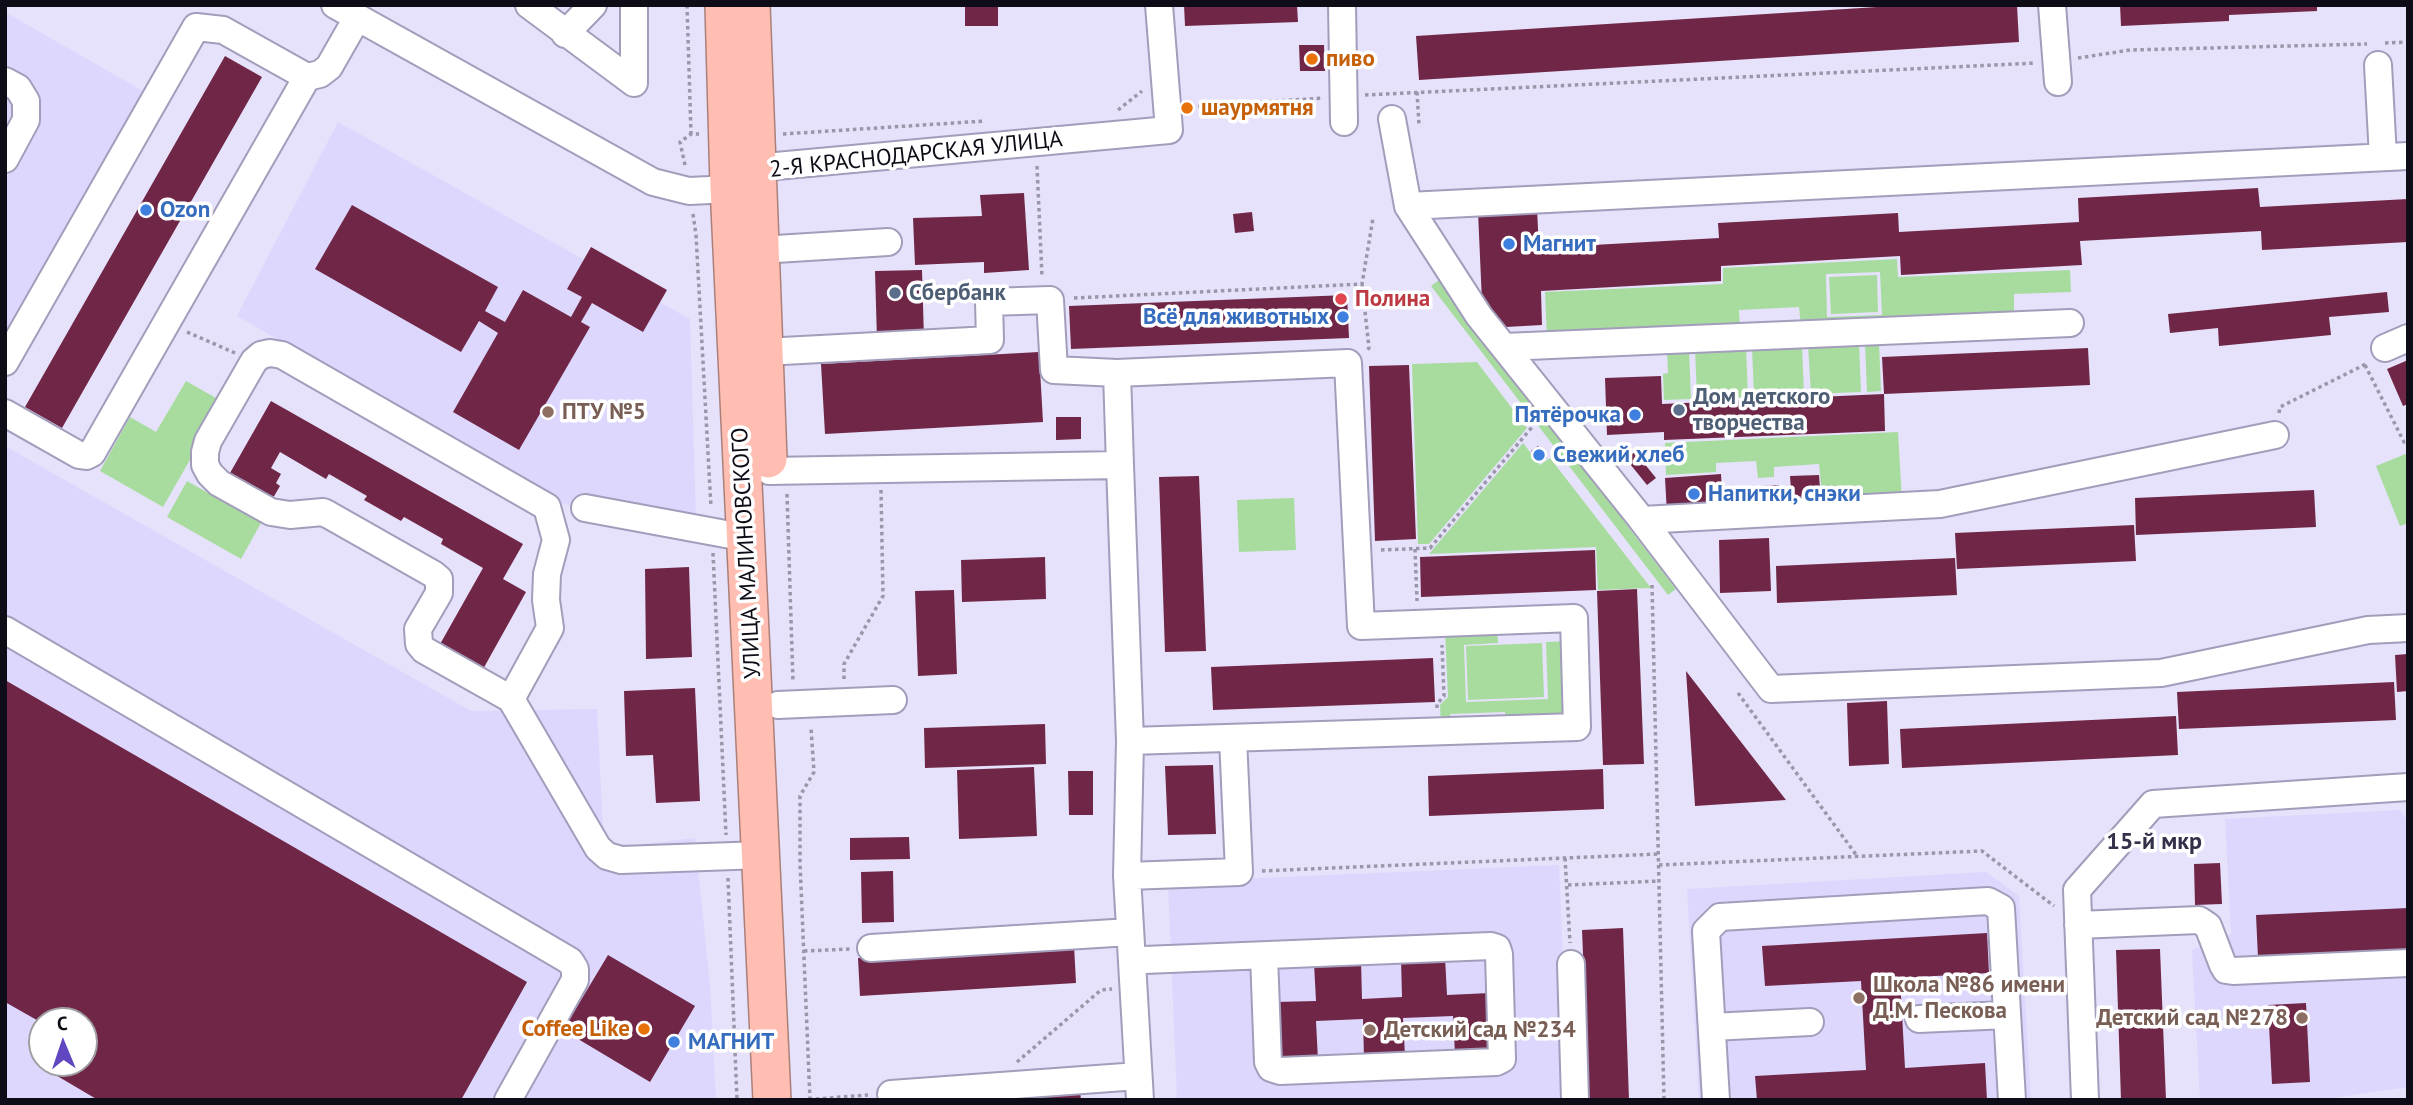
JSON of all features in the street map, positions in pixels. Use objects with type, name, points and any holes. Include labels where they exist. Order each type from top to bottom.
[{"type":"highway","name":"УЛИЦА МАЛИНОВСКОГО","points":[[724,5],[742,179],[760,250],[769,471],[795,704],[795,1100]]},
{"type":"highway","name":"УЛИЦА МАЛИНОВСКОГО","points":[[751,5],[742,179],[730,536],[744,856],[772,1100]]},
{"type":"street","points":[[528,5],[634,83],[634,5]]},
{"type":"street","points":[[565,34],[593,5]]},
{"type":"street","points":[[1158,5],[1167,108]]},
{"type":"street","points":[[1342,5],[1344,109]]},
{"type":"street","points":[[2052,5],[2057,72]]},
{"type":"street","points":[[5,362],[196,27],[223,30],[307,77],[320,74],[329,67],[346,12]]},
{"type":"street","name":"2-Я КРАСНОДАРСКАЯ УЛИЦА","points":[[346,12],[653,182],[690,191],[710,190],[776,166],[1167,108]]},
{"type":"street","points":[[1408,206],[2396,156],[2376,51]]},
{"type":"street","points":[[5,414],[79,455],[92,453],[307,77]]},
{"type":"street","points":[[5,81],[18,88],[26,101],[26,120],[5,159]]},
{"type":"street","points":[[1392,119],[1408,206],[1479,316],[1642,520],[1771,689],[2161,673],[2368,630],[2408,628]]},
{"type":"street","points":[[760,250],[888,242]]},
{"type":"street","points":[[764,352],[990,340],[989,302],[1047,300],[1054,370],[1117,373],[1348,363],[1362,626],[1574,618],[1577,727],[1130,741]]},
{"type":"street","points":[[1504,347],[2070,323]]},
{"type":"street","points":[[511,699],[550,628],[546,600],[547,574],[556,540],[547,507],[282,355],[261,355],[254,361],[208,441],[205,464],[210,474],[219,483],[271,512],[290,515],[323,512],[439,579],[439,593],[418,629],[419,644],[424,650],[511,699],[598,848],[607,856],[621,860],[744,856]]},
{"type":"street","points":[[891,1094],[989,1086],[1139,1088],[1127,876],[1130,741],[1117,373]]},
{"type":"street","points":[[1642,520],[1940,504],[2276,435]]},
{"type":"street","points":[[769,471],[1120,465]]},
{"type":"street","points":[[585,508],[730,536]]},
{"type":"street","points":[[5,630],[570,961],[575,968],[575,980],[508,1100]]},
{"type":"street","points":[[795,704],[893,700]]},
{"type":"street","points":[[1127,876],[1239,872],[1233,738]]},
{"type":"street","points":[[2085,1100],[2077,890],[2153,804],[2408,787]]},
{"type":"street","points":[[1716,1100],[1706,931],[1720,917],[1988,901],[2001,908],[2012,1100]]},
{"type":"street","points":[[2078,925],[2199,920],[2208,926],[2226,970],[2233,971],[2408,963]]},
{"type":"street","points":[[871,947],[1130,932]]},
{"type":"street","points":[[1132,961],[1491,946],[1497,948],[1499,954],[1502,1059],[1496,1062],[1307,1070],[1280,1071],[1272,1068],[1268,1062],[1264,956]]},
{"type":"street","points":[[1571,964],[1576,1100]]},
{"type":"street","points":[[1919,1019],[2007,1015]]},
{"type":"street","points":[[1712,1027],[1810,1022]]},
{"type":"path","points":[[680,142],[691,134],[687,5]]},
{"type":"path","points":[[1114,113],[1146,88],[1167,108],[1344,109],[2057,72],[2130,50],[2376,51],[2408,42]]},
{"type":"path","points":[[776,135],[992,121]]},
{"type":"path","points":[[1037,162],[1047,300],[1362,284]]},
{"type":"path","points":[[1362,355],[1369,348],[1362,284],[1373,218]]},
{"type":"path","points":[[696,235],[730,536],[744,856],[737,1100]]},
{"type":"path","points":[[166,323],[254,361]]},
{"type":"path","points":[[2276,435],[2280,407],[2365,365],[2396,343]]},
{"type":"path","points":[[2365,365],[2404,442],[2408,440]]},
{"type":"path","points":[[1357,551],[1430,548],[1533,426]]},
{"type":"path","points":[[844,702],[844,664],[883,596],[881,469]]},
{"type":"path","points":[[1415,549],[1444,696],[1437,704],[1438,732]]},
{"type":"path","points":[[1652,585],[1664,1100]]},
{"type":"path","points":[[1738,694],[1857,857]]},
{"type":"path","points":[[795,704],[814,772],[800,796],[810,1099]]},
{"type":"path","points":[[1659,865],[1982,851],[2078,925]]},
{"type":"path","points":[[1239,872],[1658,854]]},
{"type":"path","points":[[1565,858],[1571,964]]},
{"type":"path","points":[[1568,885],[1659,881]]},
{"type":"path","points":[[804,951],[871,947]]},
{"type":"path","points":[[989,1086],[1101,990],[1120,989]]},
{"type":"path","points":[[802,1100],[891,1094]]},
{"type":"shaded area","points":[[5,12],[143,91],[5,334]]},
{"type":"shaded area","name":"ПТУ №5","points":[[338,122],[690,319],[696,522],[566,505],[237,316]]},
{"type":"shaded area","points":[[5,446],[471,711],[597,709],[604,849],[695,838],[710,985],[716,1100],[5,1100]]},
{"type":"shaded area","name":"Детский сад №278","points":[[2400,810],[2408,822],[2408,1087],[2319,1100],[2200,1100],[2192,950],[2231,934],[2225,819]]},
{"type":"shaded area","name":"Детский сад №234","points":[[1559,865],[1569,1100],[1177,1100],[1168,882]]},
{"type":"shaded area","name":"Школа №86 имени Д.М. Пескова","points":[[1986,872],[2019,896],[2031,1100],[1699,1100],[1687,889]]},
{"type":"green space","points":[[1897,259],[1898,277],[2070,270],[2071,292],[2014,294],[2014,319],[1801,327],[1799,307],[1739,310],[1740,330],[1547,339],[1545,292],[1723,284],[1723,268]],"holes":[[[1880,272],[1882,315],[1827,317],[1826,274]]]},
{"type":"green space","points":[[1877,275],[1878,312],[1831,314],[1829,277]]},
{"type":"green space","points":[[1439,280],[1676,589],[1668,595],[1431,286]]},
{"type":"green space","points":[[1879,342],[1881,391],[1867,392],[1865,343]]},
{"type":"green space","points":[[1859,343],[1861,392],[1811,394],[1808,345]]},
{"type":"green space","points":[[1802,345],[1804,395],[1754,397],[1752,347]]},
{"type":"green space","points":[[1746,347],[1748,397],[1697,399],[1695,349]]},
{"type":"green space","points":[[1689,349],[1691,399],[1664,400],[1663,374],[1668,373],[1667,350]]},
{"type":"green space","points":[[1477,362],[1527,428],[1429,544],[1418,544],[1412,364]]},
{"type":"green space","points":[[186,381],[223,402],[163,507],[100,471],[130,417],[156,432]]},
{"type":"green space","points":[[1898,432],[1902,500],[1823,505],[1819,464],[1774,467],[1774,477],[1758,478],[1756,461],[1716,463],[1716,472],[1666,475],[1665,443]]},
{"type":"green space","points":[[1523,443],[1540,465],[1550,458],[1651,588],[1598,590],[1596,547],[1429,554]]},
{"type":"green space","points":[[2408,453],[2408,523],[2400,526],[2376,466]]},
{"type":"green space","points":[[187,481],[261,523],[241,559],[167,517]]},
{"type":"green space","points":[[1294,498],[1296,550],[1239,552],[1237,500]]},
{"type":"green space","points":[[1497,628],[1498,643],[1464,645],[1466,702],[1548,699],[1546,642],[1570,641],[1573,723],[1506,725],[1505,712],[1450,714],[1450,727],[1441,728],[1440,705],[1448,697],[1445,630]]},
{"type":"green space","points":[[1542,643],[1544,697],[1468,700],[1466,646]]},
{"type":"building","points":[[965,5],[998,5],[998,26],[965,26]]},
{"type":"building","points":[[1184,5],[1297,5],[1298,22],[1185,26]]},
{"type":"building","points":[[1909,5],[2017,5],[2019,42],[1419,80],[1416,36]]},
{"type":"building","points":[[2120,5],[2317,5],[2317,11],[2229,15],[2229,21],[2121,26]]},
{"type":"building","points":[[1299,45],[1324,45],[1325,71],[1300,71]]},
{"type":"building","points":[[225,56],[262,77],[62,428],[25,407]]},
{"type":"building","points":[[2258,188],[2260,207],[2408,199],[2408,242],[2262,250],[2261,231],[2080,241],[2082,265],[1901,275],[1900,256],[1721,266],[1721,281],[1541,291],[1542,325],[1506,327],[1482,302],[1478,212],[1537,209],[1539,248],[1719,238],[1718,223],[1898,213],[1899,232],[2079,222],[2078,198]]},
{"type":"building","points":[[1024,193],[1029,270],[984,273],[984,262],[915,265],[913,218],[982,216],[980,195]]},
{"type":"building","points":[[352,205],[498,287],[485,311],[505,322],[523,290],[571,317],[582,297],[567,289],[591,247],[667,290],[643,332],[592,303],[581,322],[590,327],[519,450],[453,412],[498,333],[479,321],[461,352],[315,269]]},
{"type":"building","points":[[1252,212],[1254,231],[1235,233],[1233,214]]},
{"type":"building","points":[[922,270],[924,339],[877,340],[875,271]]},
{"type":"building","points":[[2387,292],[2389,312],[2329,317],[2331,335],[2219,346],[2218,328],[2170,333],[2168,314]]},
{"type":"building","points":[[1347,295],[1349,338],[1071,349],[1069,306]]},
{"type":"building","points":[[2088,348],[2090,385],[1884,394],[1882,357]]},
{"type":"building","points":[[1039,352],[1043,422],[825,434],[821,364]]},
{"type":"building","points":[[2408,360],[2408,404],[2403,406],[2387,369]]},
{"type":"building","points":[[1409,365],[1416,539],[1375,541],[1369,366]]},
{"type":"building","points":[[1661,376],[1662,404],[1884,394],[1885,431],[1664,440],[1664,432],[1607,435],[1605,378]]},
{"type":"building","points":[[271,401],[523,544],[503,579],[526,592],[482,671],[439,646],[483,568],[441,544],[443,539],[404,517],[401,521],[364,500],[367,496],[329,474],[326,479],[280,452],[271,468],[281,474],[276,483],[280,486],[273,498],[230,473]]},
{"type":"building","points":[[1056,417],[1081,417],[1081,439],[1056,440]]},
{"type":"building","name":"Свежий хлеб","points":[[1538,446],[1547,458],[1540,463],[1531,451]]},
{"type":"building","points":[[1635,452],[1656,478],[1647,485],[1626,459]]},
{"type":"building","name":"Напитки, снэки","points":[[1721,474],[1723,510],[1667,514],[1665,478]]},
{"type":"building","points":[[1819,475],[1821,502],[1792,504],[1790,476]]},
{"type":"building","points":[[1199,476],[1206,651],[1165,652],[1159,477]]},
{"type":"building","points":[[1779,485],[1780,508],[1760,509],[1759,486]]},
{"type":"building","points":[[2314,490],[2316,527],[2136,535],[2135,498]]},
{"type":"building","points":[[2134,525],[2136,561],[1957,569],[1955,533]]},
{"type":"building","points":[[1769,538],[1771,591],[1720,593],[1719,540]]},
{"type":"building","points":[[1595,550],[1596,590],[1421,597],[1420,557]]},
{"type":"building","points":[[1045,557],[1046,599],[962,602],[961,560]]},
{"type":"building","points":[[1955,558],[1957,595],[1777,603],[1776,566]]},
{"type":"building","points":[[689,567],[692,657],[646,659],[645,569]]},
{"type":"building","points":[[1637,589],[1644,764],[1603,765],[1597,591]]},
{"type":"building","points":[[954,590],[957,674],[918,676],[915,591]]},
{"type":"building","points":[[2408,654],[2408,691],[2397,692],[2395,655]]},
{"type":"building","points":[[1433,658],[1435,702],[1213,710],[1211,667]]},
{"type":"building","points":[[1686,671],[1786,800],[1695,806]]},
{"type":"building","points":[[5,680],[527,982],[461,1100],[98,1100],[59,1077],[98,1077],[98,1007],[28,1007],[28,1015],[5,1002]]},
{"type":"building","points":[[2394,682],[2396,720],[2179,729],[2177,692]]},
{"type":"building","points":[[695,688],[700,801],[656,803],[653,755],[626,756],[624,691]]},
{"type":"building","points":[[1887,701],[1889,764],[1849,766],[1847,703]]},
{"type":"building","points":[[2176,716],[2178,755],[1902,768],[1900,729]]},
{"type":"building","points":[[1045,724],[1046,764],[925,768],[924,728]]},
{"type":"building","points":[[1213,765],[1216,834],[1168,835],[1165,766]]},
{"type":"building","points":[[1034,767],[1037,836],[959,839],[957,770]]},
{"type":"building","points":[[1603,769],[1604,809],[1429,816],[1428,776]]},
{"type":"building","points":[[1068,771],[1093,771],[1093,815],[1069,815]]},
{"type":"building","points":[[909,837],[910,859],[850,860],[850,838]]},
{"type":"building","points":[[2220,863],[2222,904],[2195,905],[2194,864]]},
{"type":"building","points":[[893,871],[894,922],[862,923],[861,872]]},
{"type":"building","points":[[2408,908],[2408,950],[2258,958],[2256,915]]},
{"type":"building","points":[[1623,928],[1629,1100],[1589,1100],[1582,930]]},
{"type":"building","points":[[1987,933],[1989,973],[1900,978],[1905,1068],[1985,1063],[1987,1100],[1757,1100],[1755,1076],[1866,1070],[1861,981],[1765,986],[1762,946]]},
{"type":"building","points":[[1074,945],[1076,983],[860,996],[858,958]]},
{"type":"building","points":[[2160,949],[2166,1100],[2121,1100],[2116,950]]},
{"type":"building","points":[[608,955],[695,1006],[650,1082],[563,1030]]},
{"type":"building","points":[[1445,957],[1447,995],[1490,993],[1492,1053],[1455,1054],[1453,1016],[1403,1018],[1405,1056],[1364,1058],[1363,1019],[1316,1021],[1318,1060],[1279,1062],[1276,1002],[1316,1001],[1314,963],[1361,961],[1362,999],[1402,997],[1401,959]]},
{"type":"building","points":[[2306,1003],[2310,1082],[2272,1084],[2268,1005]]},
{"type":"building","points":[[1080,1091],[1081,1100],[977,1100]]},
{"type":"place","name":"пиво","points":[[1312,59]]},
{"type":"place","name":"шаурмятня","points":[[1187,108]]},
{"type":"place","name":"Ozon","points":[[146,210]]},
{"type":"place","name":"Магнит","points":[[1509,244]]},
{"type":"place","name":"Сбербанк","points":[[895,293]]},
{"type":"place","name":"Полина","points":[[1341,299]]},
{"type":"place","name":"Всё для животных","points":[[1343,317]]},
{"type":"place","name":"Дом детского творчества","points":[[1679,410]]},
{"type":"place","name":"ПТУ №5","points":[[548,412]]},
{"type":"place","name":"Пятёрочка","points":[[1635,415]]},
{"type":"place","name":"Свежий хлеб","points":[[1539,455]]},
{"type":"place","name":"Напитки, снэки","points":[[1694,494]]},
{"type":"place","name":"Школа №86 имени Д.М. Пескова","points":[[1859,998]]},
{"type":"place","name":"Детский сад №278","points":[[2302,1018]]},
{"type":"place","name":"Coffee Like","points":[[644,1029]]},
{"type":"place","name":"Детский сад №234","points":[[1370,1030]]},
{"type":"place","name":"МАГНИТ","points":[[674,1042]]},
{"type":"district","name":"15-й мкр","points":[[2154,842]]}]
